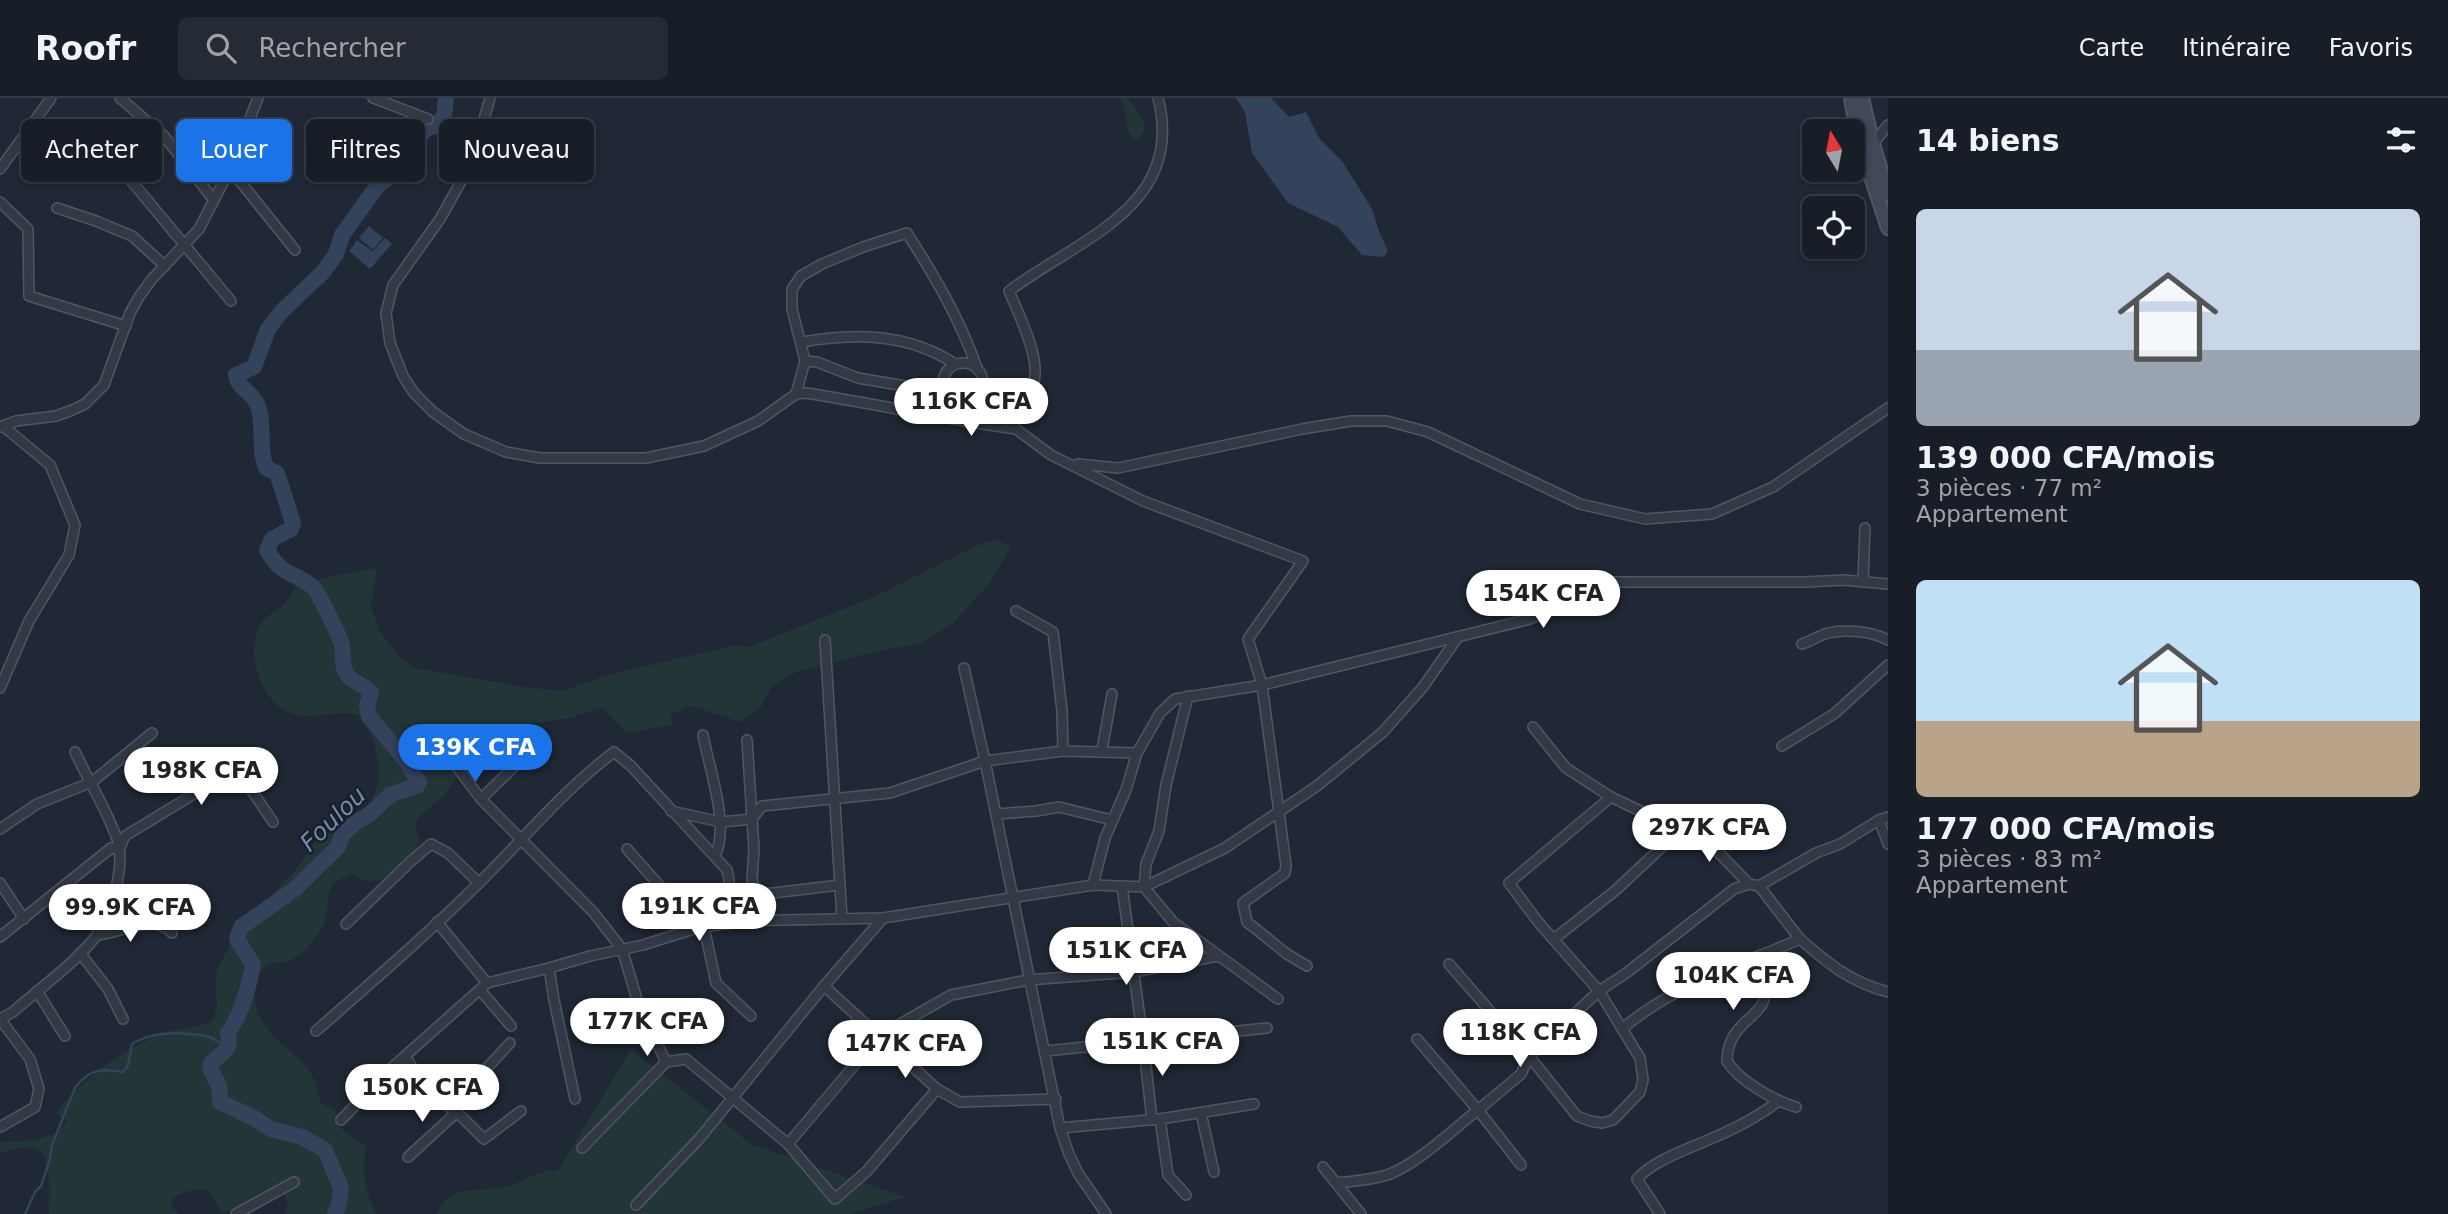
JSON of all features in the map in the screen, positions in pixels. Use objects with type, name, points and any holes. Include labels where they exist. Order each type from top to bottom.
[{"type":"main road","points":[[1851,98],[1858,138],[1888,228]]},
{"type":"main road","points":[[1863,98],[1888,194]]},
{"type":"street","points":[[120,98],[164,136],[213,199]]},
{"type":"street","points":[[250,119],[258,98]]},
{"type":"street","points":[[373,98],[428,119]]},
{"type":"street","points":[[490,98],[468,169],[440,219],[393,285],[386,313],[390,343],[403,376],[414,393],[433,412],[464,434],[506,452],[540,458],[646,458],[704,446],[758,421],[796,394],[806,393],[1016,429]]},
{"type":"street","points":[[1001,409],[1029,391],[1037,376],[1027,332],[1009,291],[1115,221],[1135,201],[1151,179],[1161,157],[1162,121],[1158,98]]},
{"type":"street","points":[[0,169],[50,99]]},
{"type":"street","points":[[1873,144],[1888,125]]},
{"type":"street","points":[[132,182],[231,301]]},
{"type":"street","points":[[1,426],[30,418],[56,416],[85,404],[104,385],[139,297],[199,229],[223,182]]},
{"type":"street","points":[[240,182],[295,250]]},
{"type":"street","points":[[0,202],[28,229],[29,296],[126,326]]},
{"type":"street","points":[[57,208],[96,220],[132,236],[164,266]]},
{"type":"street","points":[[796,394],[805,361],[792,309],[792,289],[801,276],[822,264],[906,233],[966,335],[981,375],[981,390],[977,397],[964,403],[957,402],[946,393],[858,378],[817,362],[805,361]]},
{"type":"street","points":[[802,342],[836,336],[893,338],[927,348],[955,364]]},
{"type":"street","points":[[946,393],[943,376],[948,369],[955,364],[967,363],[977,368]]},
{"type":"street","points":[[981,390],[1001,409],[1016,429],[1051,455],[1143,501],[1303,561],[1248,639],[1262,685],[1286,865],[1285,873],[1243,903],[1247,922],[1287,954],[1307,966]]},
{"type":"street","points":[[1070,463],[1118,468],[1302,429],[1351,421],[1387,421],[1428,432],[1580,504],[1645,519],[1712,514],[1773,487],[1888,408]]},
{"type":"street","points":[[0,688],[29,621],[69,555],[75,525],[50,465],[1,426]]},
{"type":"street","points":[[1864,582],[1865,528]]},
{"type":"street","points":[[1093,885],[1112,820],[1126,790],[1137,752],[1160,713],[1175,699],[1262,685],[1530,619],[1580,585],[1604,582],[1843,580],[1888,584]]},
{"type":"street","points":[[1016,611],[1053,632],[1062,711],[1063,751]]},
{"type":"street","points":[[1802,644],[1827,633],[1861,632],[1878,634],[1888,640]]},
{"type":"street","points":[[341,1120],[387,1072],[483,987],[565,962],[643,946],[700,927],[744,921],[884,918],[1093,885],[1144,887],[1225,848],[1317,786],[1382,732],[1423,687],[1458,637]]},
{"type":"street","points":[[825,640],[842,919]]},
{"type":"street","points":[[1782,747],[1834,714],[1888,665]]},
{"type":"street","points":[[964,668],[997,814],[1028,980],[1046,1051],[1060,1128],[1078,1173],[1107,1214]]},
{"type":"street","points":[[1102,750],[1112,694]]},
{"type":"street","points":[[1188,696],[1166,785],[1159,831],[1146,864],[1144,887],[1173,922],[1278,999]]},
{"type":"street","points":[[1533,727],[1566,768],[1611,797],[1680,830],[1718,852],[1754,885],[1800,939],[1836,970],[1850,979],[1888,992]]},
{"type":"street","points":[[0,829],[37,804],[92,782],[152,733]]},
{"type":"street","points":[[703,735],[721,822],[720,846],[715,856]]},
{"type":"street","points":[[747,740],[752,819],[752,879],[756,895],[840,885]]},
{"type":"street","points":[[671,811],[721,822],[752,819],[762,806],[890,793],[985,761],[1063,751],[1137,752]]},
{"type":"street","points":[[75,752],[92,782],[119,850]]},
{"type":"street","points":[[316,1031],[416,944],[563,797],[614,752],[631,766],[727,870],[728,924]]},
{"type":"street","points":[[481,799],[525,757]]},
{"type":"street","points":[[456,766],[481,799],[593,913],[622,949],[639,1006],[666,1062]]},
{"type":"street","points":[[0,1127],[35,1107],[39,1089],[30,1059],[0,1019],[13,1012],[97,935],[115,892],[121,841],[130,832],[212,783],[226,778],[237,777],[246,782],[274,822]]},
{"type":"street","points":[[1449,964],[1577,1116],[1590,1121],[1613,1120],[1640,1093],[1643,1080],[1640,1058],[1599,991],[1508,883],[1611,797]]},
{"type":"street","points":[[997,814],[1059,807],[1112,820]]},
{"type":"street","points":[[1336,1183],[1389,1174],[1407,1165],[1521,1074],[1529,1056],[1599,991],[1625,974],[1734,889],[1754,885],[1854,837],[1884,819],[1888,844]]},
{"type":"street","points":[[1554,939],[1616,890],[1680,830]]},
{"type":"street","points":[[346,924],[431,844],[448,853],[479,883]]},
{"type":"street","points":[[0,937],[111,848],[119,850]]},
{"type":"street","points":[[627,849],[700,927],[716,983],[751,1016]]},
{"type":"street","points":[[0,883],[24,919]]},
{"type":"street","points":[[1122,886],[1156,1119],[1168,1174],[1186,1195]]},
{"type":"street","points":[[636,1205],[699,1139],[824,986],[884,918]]},
{"type":"street","points":[[437,922],[510,1026]]},
{"type":"street","points":[[97,935],[146,924],[162,925],[172,933]]},
{"type":"street","points":[[1622,1028],[1642,1011],[1709,976],[1800,939]]},
{"type":"street","points":[[80,953],[108,989],[123,1019]]},
{"type":"street","points":[[788,1144],[879,1036],[951,995],[1028,980],[1134,972],[1218,956]]},
{"type":"street","points":[[1753,959],[1762,978],[1765,995],[1760,1006],[1731,1039],[1727,1061],[1745,1080],[1777,1102],[1796,1107]]},
{"type":"street","points":[[550,968],[575,1100]]},
{"type":"street","points":[[824,986],[937,1089],[960,1102],[1056,1099]]},
{"type":"street","points":[[37,991],[65,1036]]},
{"type":"street","points":[[1046,1051],[1267,1028]]},
{"type":"street","points":[[1417,1039],[1521,1165]]},
{"type":"street","points":[[408,1157],[453,1110],[510,1043]]},
{"type":"street","points":[[406,1057],[413,1069],[484,1139],[521,1111]]},
{"type":"street","points":[[582,1148],[666,1062],[686,1059],[788,1144],[835,1199],[867,1171],[937,1089]]},
{"type":"street","points":[[1660,1214],[1637,1179],[1643,1172],[1671,1155],[1739,1125],[1777,1102]]},
{"type":"street","points":[[1060,1128],[1156,1119],[1254,1104]]},
{"type":"street","points":[[1201,1113],[1214,1172]]},
{"type":"street","points":[[1323,1167],[1361,1214]]},
{"type":"street","points":[[236,1214],[294,1182]]},
{"type":"shaded area","points":[[1120,98],[1127,98],[1142,117],[1145,128],[1139,138],[1134,139],[1131,134]]},
{"type":"shaded area","points":[[996,540],[1011,546],[990,583],[953,623],[922,643],[798,671],[771,687],[761,707],[740,722],[691,706],[671,714],[672,725],[627,733],[602,707],[570,718],[526,724],[459,773],[446,793],[417,819],[415,827],[420,840],[413,857],[381,880],[366,881],[352,874],[333,885],[329,892],[324,925],[309,945],[295,958],[268,965],[259,973],[255,985],[256,1006],[269,1031],[310,1072],[321,1103],[336,1111],[338,1126],[366,1147],[365,1181],[376,1214],[285,1214],[288,1205],[283,1191],[273,1189],[259,1194],[232,1211],[221,1211],[209,1193],[197,1190],[173,1198],[172,1206],[178,1214],[49,1214],[49,1176],[40,1151],[25,1148],[0,1153],[0,1142],[34,1140],[57,1133],[67,1122],[56,1113],[66,1100],[92,1076],[123,1054],[170,1031],[213,1020],[217,1005],[215,981],[219,965],[236,934],[244,925],[259,919],[278,887],[294,872],[325,827],[355,817],[372,800],[377,788],[377,760],[373,739],[358,715],[293,714],[275,703],[257,671],[254,646],[256,634],[266,618],[285,603],[298,586],[377,568],[371,607],[380,632],[400,656],[415,668],[562,691],[608,675],[735,645],[749,647],[876,596],[978,545]]},
{"type":"shaded area","points":[[631,1049],[751,1144],[905,1197],[850,1214],[438,1214],[444,1202],[460,1192],[511,1185],[539,1173],[558,1170]]},
{"type":"water","points":[[1236,98],[1271,98],[1289,117],[1306,112],[1319,138],[1342,161],[1372,209],[1388,251],[1384,257],[1362,255],[1338,227],[1288,203],[1252,153],[1245,112]]},
{"type":"water","points":[[369,226],[383,238],[373,250],[359,238]]},
{"type":"water","points":[[385,238],[392,244],[370,269],[349,251],[357,240],[372,251],[371,253]]},
{"type":"waterway","name":"Foulou","points":[[335,1214],[341,1188],[325,1150],[302,1137],[271,1129],[220,1102],[219,1086],[210,1068],[211,1063],[229,1044],[228,1033],[241,1009],[253,965],[237,939],[241,927],[295,889],[338,847],[342,835],[356,822],[370,814],[390,795],[418,785],[419,782],[406,761],[369,716],[367,706],[371,693],[346,673],[341,641],[316,591],[278,565],[267,550],[272,539],[291,529],[293,523],[277,473],[266,468],[258,406],[239,383],[236,375],[254,367],[268,329],[281,312],[323,272],[336,254],[342,235],[378,185],[405,164],[416,139],[426,129],[437,125],[444,116],[446,98]]},
{"type":"waterway","points":[[25,1214],[35,1192],[41,1186],[52,1145],[75,1088],[85,1077],[102,1070],[123,1072],[128,1065],[132,1044],[149,1037],[187,1034],[208,1037],[221,1043],[230,1040]]}]
